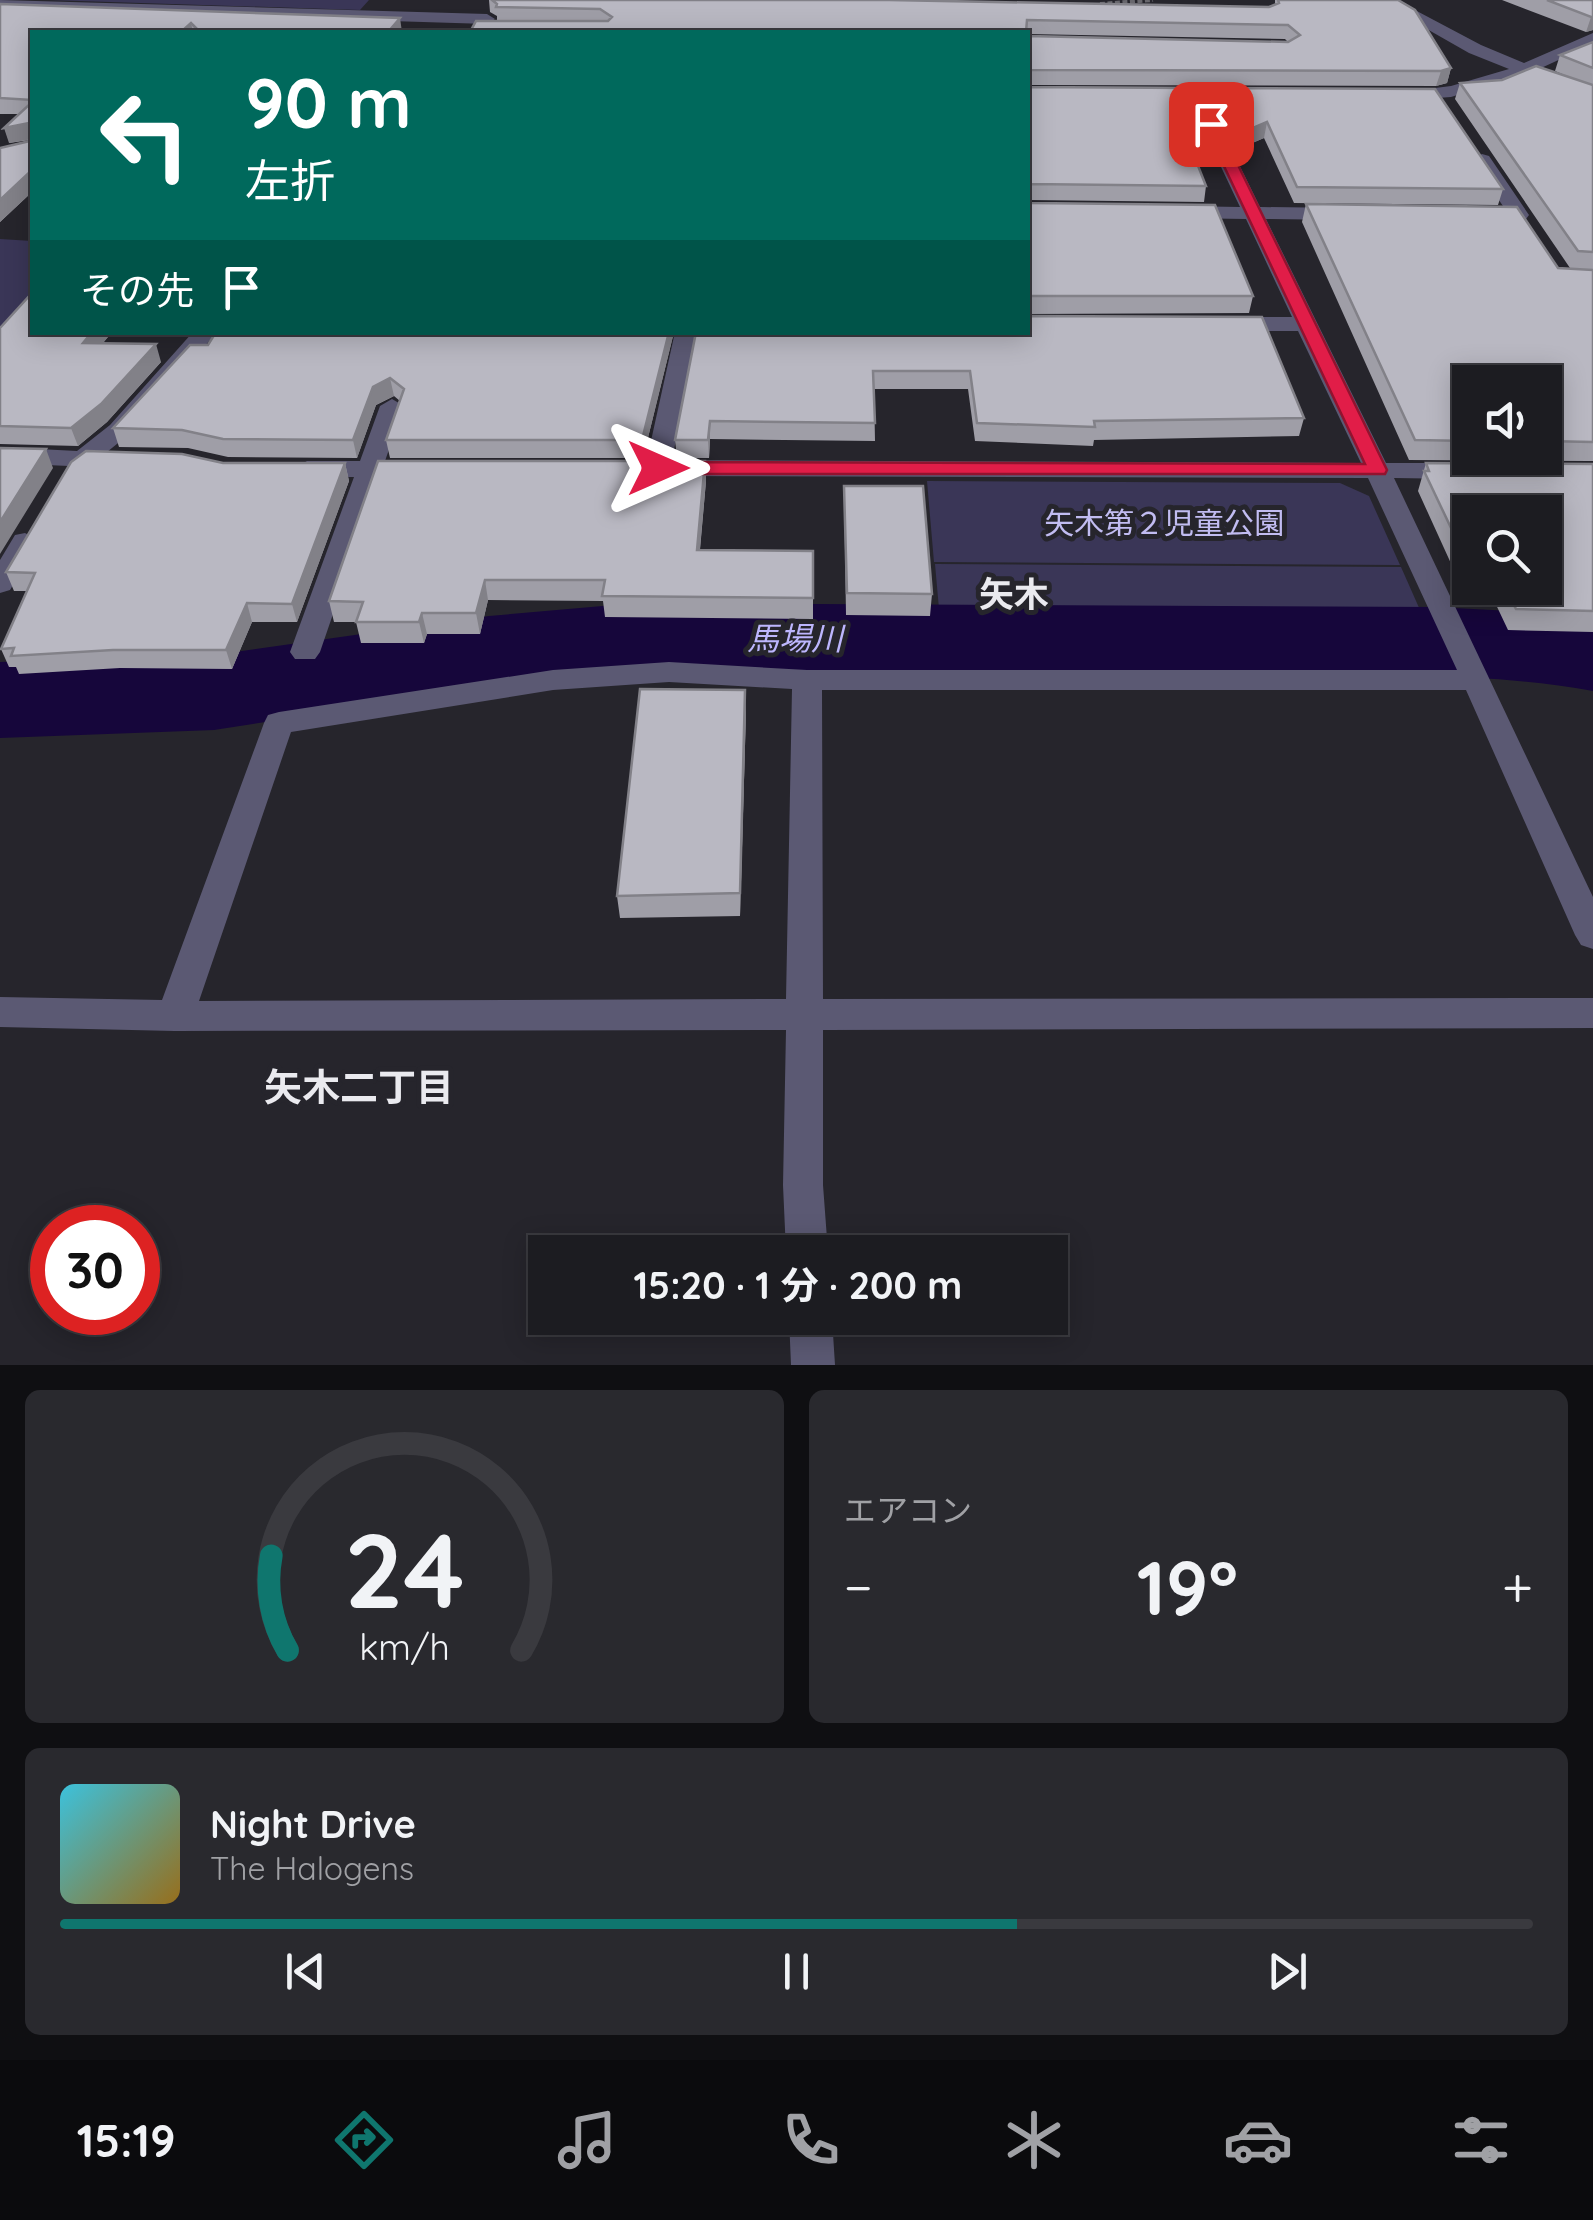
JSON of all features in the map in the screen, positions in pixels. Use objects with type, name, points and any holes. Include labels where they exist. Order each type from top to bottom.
[{"type":"street","points":[[1384,0],[1475,50],[1593,96]]},
{"type":"street","points":[[0,4],[487,24]]},
{"type":"street","points":[[1377,96],[1443,103],[1593,38]]},
{"type":"street","points":[[1197,95],[1450,622],[1593,935]]},
{"type":"street","points":[[1468,140],[1516,221]]},
{"type":"street","points":[[1159,212],[1367,214]]},
{"type":"street","points":[[1207,324],[1307,324]]},
{"type":"street","points":[[56,488],[65,472],[120,430],[203,335]]},
{"type":"street","points":[[685,335],[648,468],[1452,471]]},
{"type":"street","points":[[306,652],[392,406]]},
{"type":"street","points":[[0,455],[141,460]]},
{"type":"street","points":[[281,469],[446,469]]},
{"type":"street","points":[[0,584],[37,520]]},
{"type":"street","points":[[175,1016],[278,724],[553,680],[669,672],[807,680],[1471,673]]},
{"type":"street","points":[[807,680],[803,1016],[807,1235]]},
{"type":"street","points":[[0,1012],[175,1016],[803,1016],[1593,1012]]},
{"type":"street","points":[[812,1335],[814,1365]]},
{"type":"path","points":[[1094,5],[1154,0]]},
{"type":"green space","points":[[48,0],[369,0],[360,10]]},
{"type":"green space","points":[[0,239],[30,241],[30,316],[0,350]]},
{"type":"green space","name":"矢木第２児童公園","points":[[927,481],[1340,483],[1369,496],[1400,565],[934,562]]},
{"type":"green space","points":[[935,564],[1401,567],[1424,619],[1313,623],[940,620]]},
{"type":"building","points":[[492,0],[889,0],[1269,7],[1278,0],[1398,0],[1415,10],[1451,68],[1030,70],[1030,36],[1288,42],[1300,35],[1288,25],[1027,20],[1026,30],[471,30],[476,21],[608,21],[612,17],[600,9],[496,7]]},
{"type":"building","points":[[1547,0],[1593,0],[1593,16],[1591,17]]},
{"type":"building","points":[[0,4],[400,18],[390,30],[198,30],[191,23],[183,30],[30,30],[30,100],[0,98]]},
{"type":"building","points":[[1593,42],[1593,68],[1560,55]]},
{"type":"building","points":[[1536,66],[1593,85],[1593,252],[1578,251],[1460,83],[1502,80]]},
{"type":"building","points":[[1030,87],[1189,88],[1217,144],[1193,153],[1206,186],[1030,184]]},
{"type":"building","points":[[1216,88],[1435,89],[1503,189],[1297,187],[1267,122],[1239,134]]},
{"type":"building","points":[[30,104],[30,141],[29,123],[4,128]]},
{"type":"building","points":[[30,141],[30,172],[0,200],[0,148]]},
{"type":"building","points":[[1030,203],[1215,205],[1253,296],[1030,296]]},
{"type":"building","points":[[1306,204],[1517,207],[1558,268],[1593,270],[1593,442],[1562,441],[1562,365],[1452,365],[1452,441],[1415,440]]},
{"type":"building","points":[[30,295],[30,335],[90,335],[83,343],[156,344],[101,404],[71,428],[0,426],[0,328]]},
{"type":"building","points":[[1030,316],[1262,317],[1304,418],[1094,421],[1095,427],[977,423],[970,371],[873,371],[875,423],[710,421],[708,440],[675,440],[695,335],[1030,335]]},
{"type":"building","points":[[214,335],[668,335],[642,440],[386,440],[404,389],[390,378],[373,387],[353,440],[223,439],[182,430],[113,428],[190,345],[208,345]]},
{"type":"building","points":[[0,448],[46,449],[0,522]]},
{"type":"building","points":[[86,451],[182,454],[223,463],[345,463],[292,604],[247,603],[226,650],[113,650],[11,656],[14,648],[1,649],[35,573],[6,572],[71,462]]},
{"type":"building","points":[[378,461],[705,461],[697,550],[813,551],[813,598],[602,596],[605,580],[485,580],[476,613],[422,613],[419,622],[356,622],[363,602],[329,601]]},
{"type":"building","points":[[1426,463],[1452,463],[1452,475],[1562,475],[1562,464],[1593,464],[1593,611],[1516,609],[1514,605],[1562,605],[1562,495],[1452,495],[1452,530],[1424,471],[1429,471]]},
{"type":"building","points":[[844,486],[923,486],[932,594],[847,593]]},
{"type":"building","points":[[640,689],[745,690],[740,893],[617,896]]},
{"type":"waterway","name":"馬場川","points":[[0,700],[214,692],[489,651],[637,638],[1337,644],[1434,641],[1530,647],[1593,656]]},
{"type":"district","name":"矢木","points":[[1014,594]]},
{"type":"district","name":"矢木二丁目","points":[[359,1087]]},
{"type":"route","points":[[658,468],[1378,470],[1211,124]]}]
